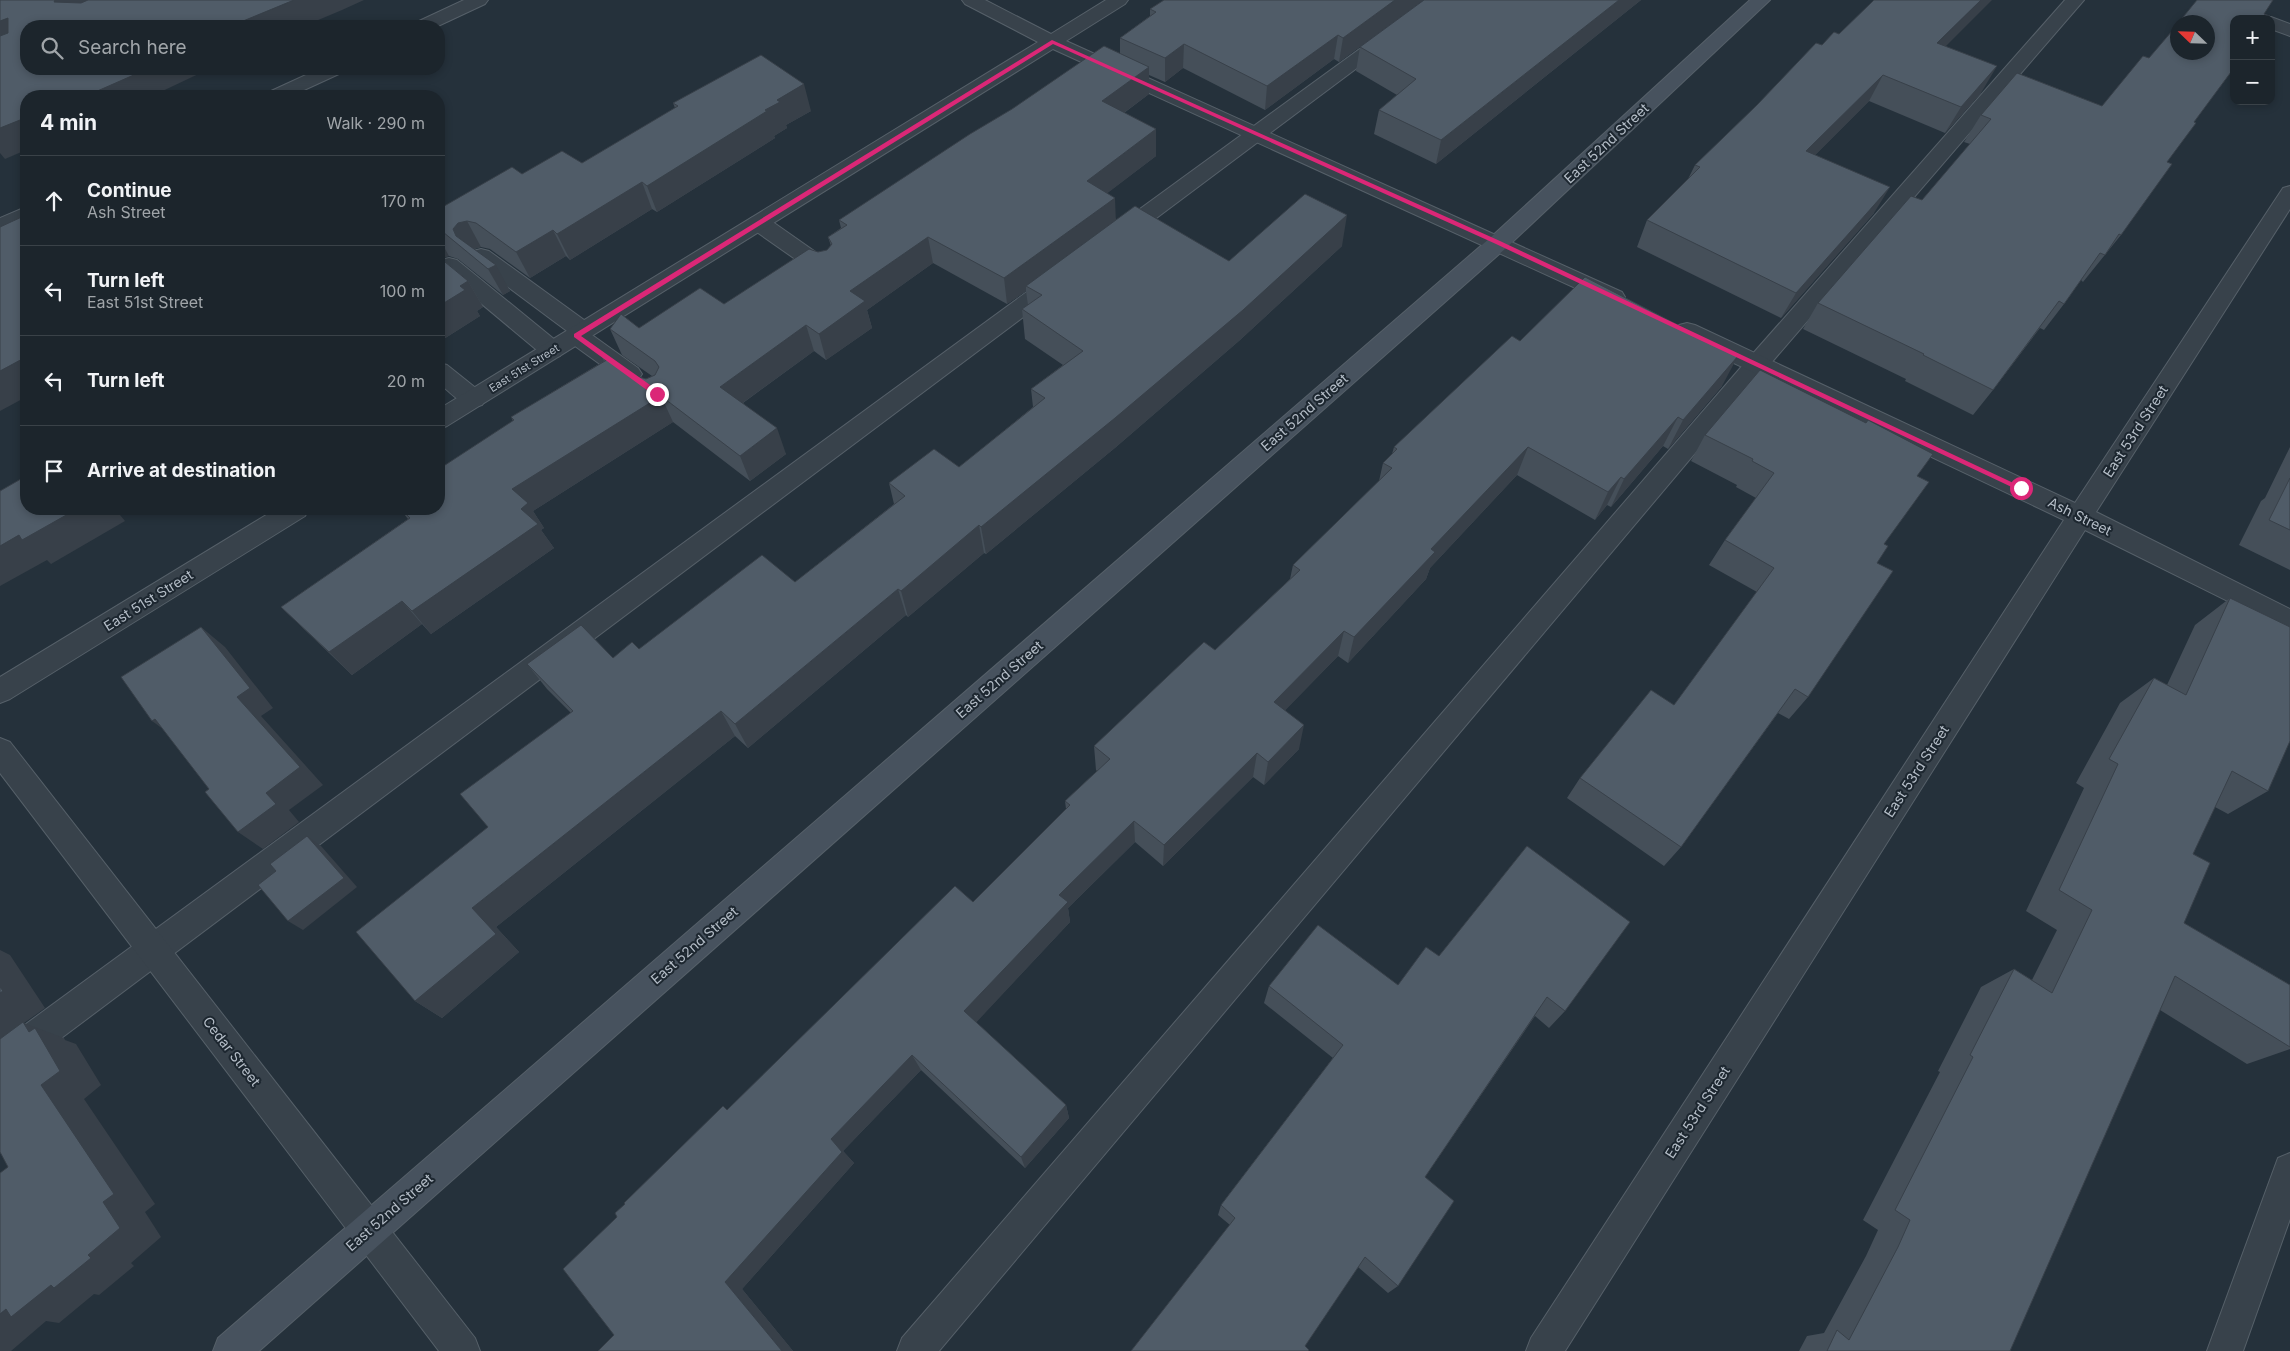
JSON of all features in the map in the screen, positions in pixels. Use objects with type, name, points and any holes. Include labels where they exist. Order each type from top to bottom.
[{"type":"main road","name":"East 52nd Street","points":[[231,1351],[1498,242],[1761,0]]},
{"type":"street","points":[[437,20],[479,0]]},
{"type":"street","points":[[971,0],[1052,42],[1498,242],[1632,306]]},
{"type":"street","name":"East 51st Street","points":[[445,416],[1119,0]]},
{"type":"street","points":[[1104,246],[1439,0]]},
{"type":"street","points":[[915,1351],[1758,364],[2074,0]]},
{"type":"street","points":[[2275,24],[2290,30]]},
{"type":"street","points":[[289,90],[321,75]]},
{"type":"street","name":"East 53rd Street","points":[[1544,1351],[2080,516],[2290,193]]},
{"type":"street","points":[[0,227],[20,217]]},
{"type":"street","points":[[759,223],[826,270]]},
{"type":"street","points":[[480,256],[650,389]]},
{"type":"street","points":[[0,1063],[1080,264]]},
{"type":"street","points":[[448,265],[552,350]]},
{"type":"street","name":"Ash Street","points":[[1668,322],[2080,516],[2290,621]]},
{"type":"street","points":[[445,376],[474,399]]},
{"type":"street","name":"East 51st Street","points":[[0,691],[286,515]]},
{"type":"street","name":"Cedar Street","points":[[0,751],[462,1351]]},
{"type":"street","points":[[2225,1351],[2290,1170]]},
{"type":"building","points":[[0,0],[55,0],[54,2],[81,3],[88,0],[294,0],[246,20],[20,20],[20,75],[134,75],[100,90],[20,90],[20,120],[0,128],[0,36],[8,33],[8,18],[0,21]]},
{"type":"building","points":[[1164,0],[1395,0],[1343,38],[1338,35],[1267,86],[1184,44],[1165,58],[1120,38],[1156,12],[1150,9]]},
{"type":"building","points":[[1424,0],[1619,0],[1441,140],[1379,110],[1416,79],[1360,47]]},
{"type":"building","points":[[1874,0],[1981,0],[1937,43],[1997,66],[1961,107],[1883,75],[1806,151],[1890,187],[1796,293],[1647,220],[1700,167],[1695,165],[1757,105],[1816,43],[1822,45],[1834,32],[1839,34]]},
{"type":"building","points":[[2197,0],[2273,0],[2264,14],[2267,15],[2230,15],[2230,73],[2167,162],[2172,164],[2121,235],[2119,234],[2105,255],[2100,253],[2064,304],[2059,301],[1993,390],[1924,354],[1818,303],[1911,196],[1922,200],[1991,119],[1981,115],[2017,73],[2102,106],[2143,56],[2149,58],[2170,33],[2170,60],[2215,60],[2215,15],[2185,15]]},
{"type":"building","points":[[1104,46],[1149,67],[1102,101],[1156,129],[1087,181],[1115,198],[1004,278],[928,237],[850,291],[865,301],[819,334],[806,325],[720,387],[777,428],[740,456],[661,396],[512,489],[528,503],[521,509],[538,524],[412,611],[402,601],[329,652],[281,607],[410,518],[407,515],[445,515],[445,465],[514,420],[511,417],[610,358],[597,348],[636,376],[646,379],[655,375],[659,367],[655,361],[610,329],[621,314],[639,328],[700,288],[724,304],[809,249],[818,252],[827,250],[832,244],[828,237],[847,225],[839,220],[970,134],[1012,109]]},
{"type":"building","points":[[761,55],[804,84],[777,100],[780,102],[765,110],[767,111],[647,186],[642,182],[557,234],[553,230],[516,252],[476,223],[467,221],[458,223],[453,229],[456,236],[496,265],[488,269],[445,234],[445,206],[512,167],[522,174],[562,151],[582,163],[678,106],[673,103]]},
{"type":"building","points":[[1305,194],[1347,215],[1243,310],[1115,418],[981,527],[979,525],[901,591],[898,589],[735,724],[721,711],[472,908],[496,934],[415,1001],[356,932],[488,827],[460,794],[573,711],[527,664],[581,625],[613,658],[632,642],[639,649],[762,555],[795,582],[905,496],[889,483],[934,449],[959,467],[1045,398],[1031,389],[1083,351],[1022,309],[1042,295],[1026,286],[1135,206],[1229,261]]},
{"type":"building","points":[[20,218],[20,360],[0,371],[0,227]]},
{"type":"building","points":[[445,262],[468,281],[460,286],[465,290],[445,302]]},
{"type":"building","points":[[1585,277],[1738,356],[1683,420],[1678,417],[1624,479],[1621,477],[1608,492],[1528,447],[1431,549],[1435,552],[1354,637],[1344,631],[1274,702],[1304,725],[1268,762],[1257,753],[1164,845],[1134,821],[1059,895],[1068,902],[964,1011],[1066,1105],[1021,1157],[912,1055],[831,1139],[842,1152],[725,1282],[782,1351],[598,1351],[614,1335],[563,1269],[617,1217],[615,1213],[624,1203],[723,1106],[727,1110],[955,886],[973,902],[1070,805],[1065,801],[1110,759],[1094,746],[1204,642],[1215,650],[1300,570],[1293,565],[1392,468],[1383,463],[1397,449],[1394,447],[1512,336],[1520,341]]},
{"type":"building","points":[[1760,370],[1866,423],[1868,420],[1933,454],[1917,476],[1929,482],[1884,544],[1888,546],[1877,563],[1893,571],[1808,697],[1795,689],[1681,847],[1580,778],[1651,690],[1674,705],[1774,568],[1725,540],[1774,473],[1752,461],[1753,459],[1705,435]]},
{"type":"building","points":[[2290,478],[2290,530],[2269,520]]},
{"type":"building","points":[[20,479],[20,515],[66,515],[22,540],[19,535],[0,546],[0,491]]},
{"type":"building","points":[[2230,598],[2290,627],[2290,741],[2268,791],[2232,771],[2193,854],[2210,863],[2184,923],[2290,985],[2290,1047],[2175,976],[2010,1351],[1827,1351],[1837,1330],[1849,1340],[1898,1247],[1910,1220],[1895,1210],[1973,1057],[1970,1055],[2014,969],[2052,993],[2092,910],[2059,890],[2118,764],[2109,759],[2154,678],[2186,695]]},
{"type":"building","points":[[201,627],[250,688],[237,697],[300,767],[266,793],[276,804],[238,832],[205,792],[209,789],[155,719],[152,721],[121,677]]},
{"type":"building","points":[[307,836],[344,878],[288,921],[258,885],[276,871],[270,864]]},
{"type":"building","points":[[1527,846],[1630,922],[1565,1011],[1547,997],[1425,1177],[1454,1201],[1398,1286],[1365,1257],[1305,1346],[1308,1351],[1131,1351],[1235,1218],[1221,1205],[1343,1045],[1269,986],[1318,925],[1398,985],[1426,947],[1439,956]]},
{"type":"building","points":[[23,1022],[29,1032],[35,1028],[60,1071],[41,1085],[114,1194],[103,1202],[120,1228],[88,1255],[91,1258],[54,1288],[51,1285],[11,1317],[6,1309],[0,1314],[0,1173],[8,1167],[0,1152],[0,1039]]},
{"type":"route","points":[[657,394],[576,335],[1052,42],[1498,242],[2021,488]]}]
